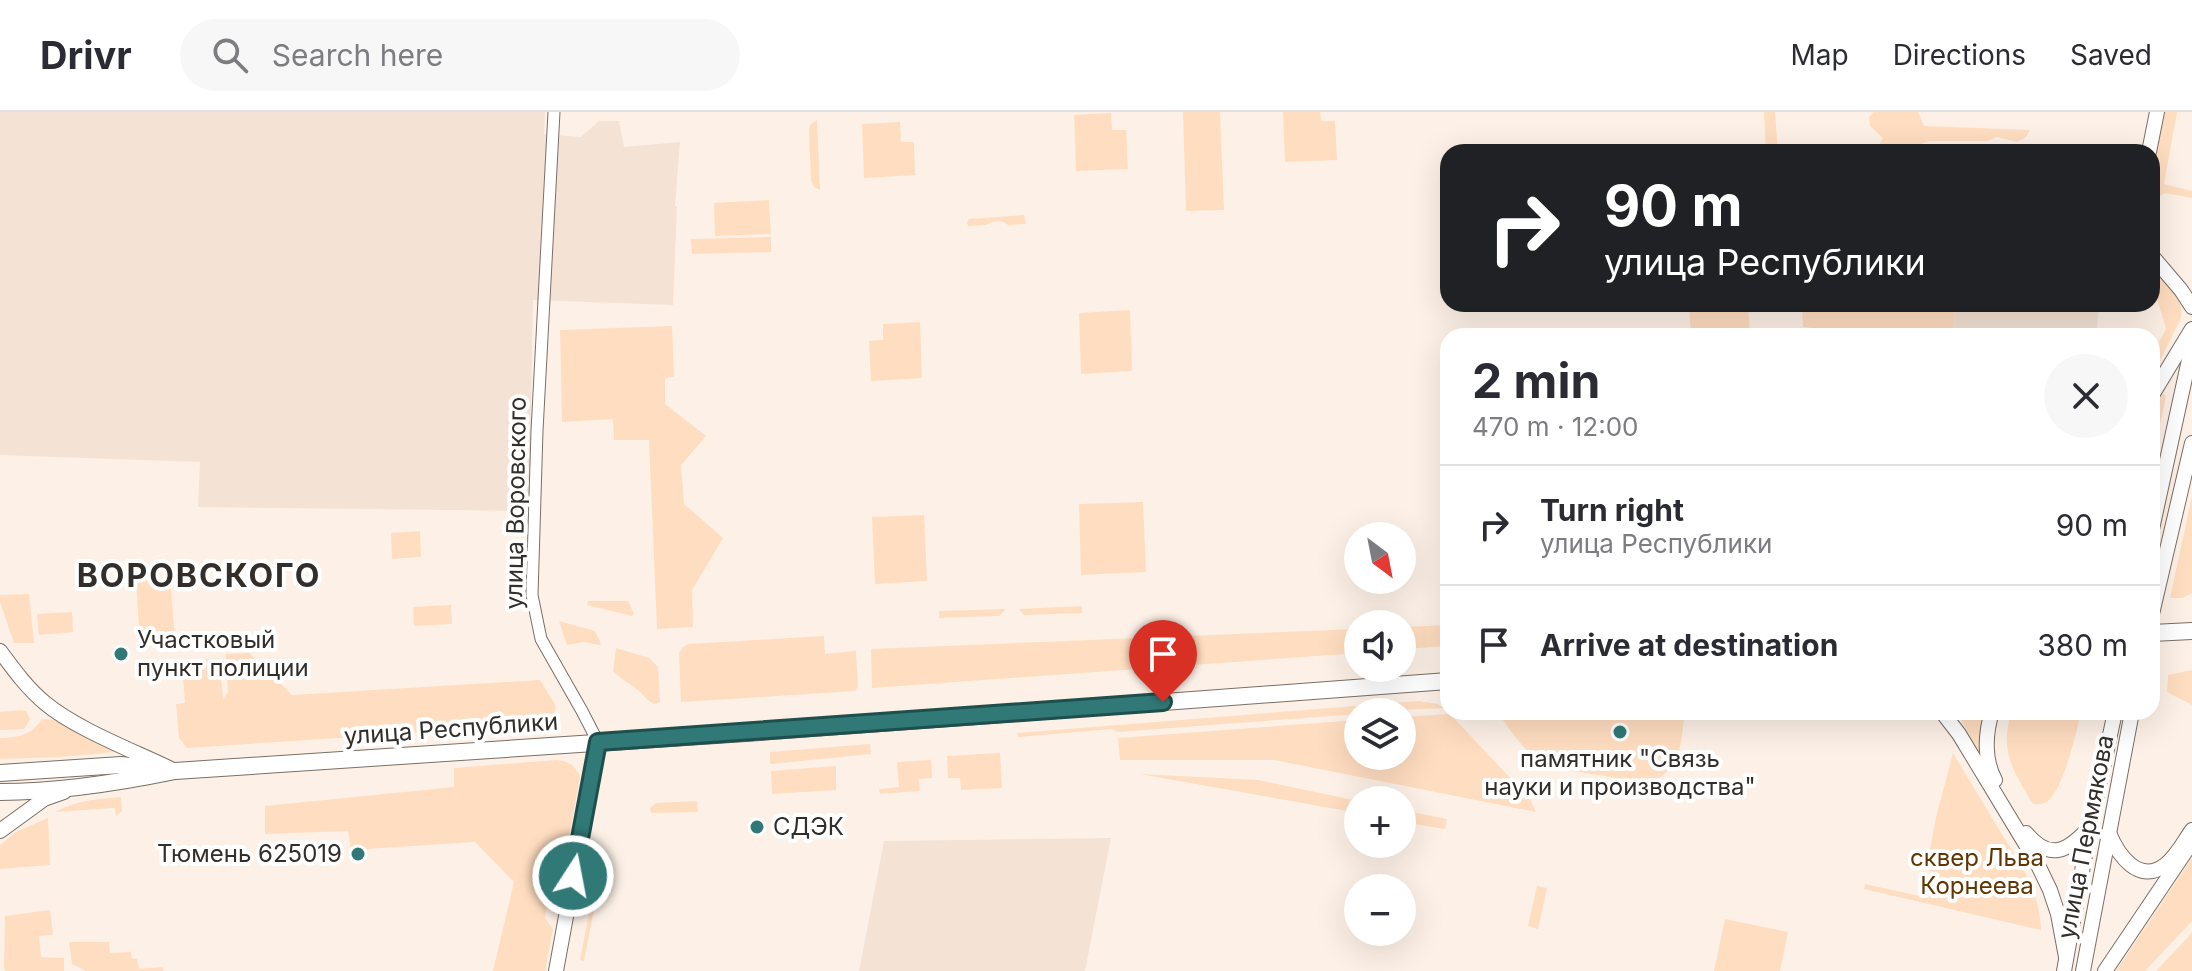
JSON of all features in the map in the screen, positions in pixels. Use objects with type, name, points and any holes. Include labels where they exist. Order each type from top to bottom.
[{"type":"main road","points":[[2151,144],[2157,112]]},
{"type":"main road","points":[[2160,265],[2192,307]]},
{"type":"main road","points":[[2174,280],[2183,283],[2192,281]]},
{"type":"main road","points":[[2160,382],[2192,329]]},
{"type":"main road","points":[[2160,492],[2192,346]]},
{"type":"main road","points":[[2160,575],[2192,443]]},
{"type":"main road","points":[[2176,510],[2192,489]]},
{"type":"main road","points":[[2160,633],[2192,631]]},
{"type":"main road","points":[[0,651],[20,678],[59,713],[175,771]]},
{"type":"main road","name":"улица Республики","points":[[0,792],[123,782],[175,771],[1440,682]]},
{"type":"main road","points":[[1948,720],[2037,863],[2050,890],[2058,914],[2065,964]]},
{"type":"main road","points":[[1991,720],[1987,745],[1991,773],[2036,844],[2045,850],[2065,848],[2076,842],[2090,827]]},
{"type":"main road","name":"улица Пермякова","points":[[2065,964],[2113,720]]},
{"type":"main road","name":"улица Пермякова","points":[[2083,971],[2130,720]]},
{"type":"main road","points":[[556,971],[598,742]]},
{"type":"main road","name":"улица Республики","points":[[0,773],[121,765],[175,771]]},
{"type":"main road","points":[[0,831],[44,799],[73,788]]},
{"type":"main road","points":[[2109,833],[2127,863],[2145,871],[2163,867],[2192,830]]},
{"type":"main road","points":[[2105,971],[2192,842]]},
{"type":"street","name":"улица Воровского","points":[[554,112],[537,431],[532,595],[541,639],[598,742]]},
{"type":"shaded area","points":[[0,112],[545,112],[544,134],[581,137],[599,121],[619,121],[624,147],[680,142],[673,305],[533,300],[529,511],[198,507],[200,462],[0,455]]},
{"type":"shaded area","points":[[1955,312],[2098,312],[2097,328],[1954,328]]},
{"type":"shaded area","points":[[1111,838],[1085,971],[859,971],[884,841]]},
{"type":"green space","points":[[1183,112],[1220,112],[1224,210],[1186,211]]},
{"type":"green space","points":[[1283,112],[1320,112],[1321,121],[1335,121],[1337,160],[1285,162]]},
{"type":"green space","points":[[1764,112],[1775,112],[1777,144],[1766,144]]},
{"type":"green space","points":[[1874,112],[1918,112],[1924,126],[2030,130],[2026,137],[2017,142],[1997,137],[1987,141],[1880,144],[1883,138],[1870,126],[1869,117]]},
{"type":"green space","points":[[2165,112],[2177,112],[2164,184],[2192,191],[2192,198],[2165,193],[2160,196],[2158,144]]},
{"type":"green space","points":[[1111,113],[1112,130],[1126,130],[1128,169],[1076,171],[1074,115]]},
{"type":"green space","points":[[817,120],[820,190],[811,181],[809,129]]},
{"type":"green space","points":[[900,122],[901,142],[914,142],[915,175],[864,178],[862,124]]},
{"type":"green space","points":[[769,200],[771,234],[715,236],[714,203]]},
{"type":"green space","points":[[1024,215],[1026,224],[1008,225],[1002,221],[968,226],[967,223],[969,219]]},
{"type":"green space","points":[[771,237],[771,252],[692,254],[691,239]]},
{"type":"green space","points":[[2160,273],[2174,290],[2182,311],[2160,360],[2160,340],[2166,329],[2160,308]]},
{"type":"green space","points":[[1130,310],[1132,371],[1081,374],[1079,313]]},
{"type":"green space","points":[[1690,312],[1749,312],[1750,328],[1690,328]]},
{"type":"green space","points":[[1802,312],[1955,312],[1954,328],[1803,327]]},
{"type":"green space","points":[[920,322],[922,378],[871,381],[869,341],[883,340],[883,324]]},
{"type":"green space","points":[[672,326],[674,377],[665,378],[665,404],[706,436],[681,465],[684,504],[723,538],[692,590],[693,627],[657,629],[649,440],[614,440],[613,419],[562,422],[560,330]]},
{"type":"green space","points":[[2162,393],[2166,396],[2160,425]]},
{"type":"green space","points":[[2192,496],[2192,593],[2182,598],[2170,598]]},
{"type":"green space","points":[[1143,502],[1146,572],[1081,575],[1079,504]]},
{"type":"green space","points":[[924,515],[927,581],[875,584],[872,517]]},
{"type":"green space","points":[[420,531],[421,557],[392,559],[391,533]]},
{"type":"green space","points":[[170,577],[175,640],[140,642],[136,580]]},
{"type":"green space","points":[[29,594],[34,643],[14,643],[0,595]]},
{"type":"green space","points":[[588,601],[628,601],[634,614],[587,605]]},
{"type":"green space","points":[[451,605],[452,624],[414,626],[413,607]]},
{"type":"green space","points":[[1082,606],[1082,613],[1024,615],[1019,609]]},
{"type":"green space","points":[[1006,609],[999,616],[939,618],[939,611]]},
{"type":"green space","points":[[72,612],[73,632],[39,635],[37,614]]},
{"type":"green space","points":[[559,621],[595,631],[601,644],[584,642],[567,645]]},
{"type":"green space","points":[[1440,625],[1440,647],[1416,648],[1416,626]]},
{"type":"green space","points":[[1344,630],[1344,654],[872,688],[871,649]]},
{"type":"green space","points":[[824,636],[825,654],[856,651],[858,687],[855,691],[681,702],[679,653],[688,644]]},
{"type":"green space","points":[[616,648],[649,658],[658,667],[660,702],[654,704],[613,671]]},
{"type":"green space","points":[[249,653],[292,695],[540,680],[556,706],[552,724],[187,748],[179,738],[176,704],[185,703],[182,662],[219,658],[223,699],[228,692],[226,654]]},
{"type":"green space","points":[[2192,670],[2192,705],[2167,692],[2168,675]]},
{"type":"green space","points":[[1416,701],[1438,704],[1440,708],[1416,709]]},
{"type":"green space","points":[[1344,707],[1344,715],[1018,737],[1017,733]]},
{"type":"green space","points":[[22,710],[30,719],[24,729],[0,730],[0,712]]},
{"type":"green space","points":[[1440,715],[1440,720],[1456,720],[1530,799],[1536,812],[1274,760],[1120,760],[1118,738],[1344,721],[1344,770],[1416,770],[1416,716]]},
{"type":"green space","points":[[42,719],[58,720],[116,752],[0,759],[0,738],[24,734]]},
{"type":"green space","points":[[1503,720],[1684,720],[1674,763],[1659,778],[1648,783],[1548,767]]},
{"type":"green space","points":[[1961,720],[1983,720],[1981,756]]},
{"type":"green space","points":[[2010,720],[2079,720],[2060,781],[2050,799],[2042,804],[2033,804],[2010,760]]},
{"type":"green space","points":[[870,744],[871,754],[770,764],[770,752]]},
{"type":"green space","points":[[1000,753],[1002,788],[961,790],[960,778],[948,778],[947,756]]},
{"type":"green space","name":"сквер Льва Корнеева","points":[[1953,753],[2027,876],[2037,902],[2041,930],[1864,889],[1865,884],[1929,898],[1935,872],[1926,870]]},
{"type":"green space","points":[[556,760],[571,764],[580,776],[559,894],[549,898],[545,918],[553,929],[545,971],[493,971],[514,882],[475,842],[351,850],[348,831],[265,834],[265,806],[454,787],[454,768]]},
{"type":"green space","points":[[931,760],[932,778],[919,779],[920,791],[880,794],[879,789],[899,787],[897,762]]},
{"type":"green space","points":[[836,766],[836,790],[772,794],[771,771]]},
{"type":"green space","points":[[1140,774],[1258,780],[1344,798],[1344,810]]},
{"type":"green space","points":[[121,797],[122,811],[116,816],[115,808],[55,812],[95,799]]},
{"type":"green space","points":[[697,801],[698,812],[651,813],[650,808],[656,803]]},
{"type":"green space","points":[[1416,813],[1447,819],[1445,829],[1416,824]]},
{"type":"green space","points":[[48,818],[50,865],[0,869],[0,845],[16,832]]},
{"type":"green space","points":[[600,857],[604,858],[584,961],[580,960]]},
{"type":"green space","points":[[2192,858],[2192,921],[2145,971],[2116,971]]},
{"type":"green space","points":[[1537,886],[1547,888],[1538,929],[1528,926]]},
{"type":"green space","points":[[50,910],[53,935],[39,936],[41,957],[64,958],[64,971],[6,971],[5,916]]},
{"type":"green space","points":[[1725,919],[1788,932],[1780,971],[1714,971]]},
{"type":"green space","points":[[2192,932],[2192,971],[2156,971],[2189,936]]},
{"type":"green space","points":[[69,942],[109,942],[110,953],[131,952],[131,958],[137,959],[139,969],[162,967],[164,971],[86,971],[72,964]]},
{"type":"place","name":"Участковый пункт полиции","points":[[121,654]]},
{"type":"place","name":"памятник \"Связь науки и производства\"","points":[[1620,732]]},
{"type":"place","name":"СДЭК","points":[[757,827]]},
{"type":"place","name":"Тюмень 625019","points":[[358,854]]},
{"type":"district","name":"ВОРОВСКОГО","points":[[199,576]]},
{"type":"route","points":[[573,876],[598,742],[1163,702]]}]
